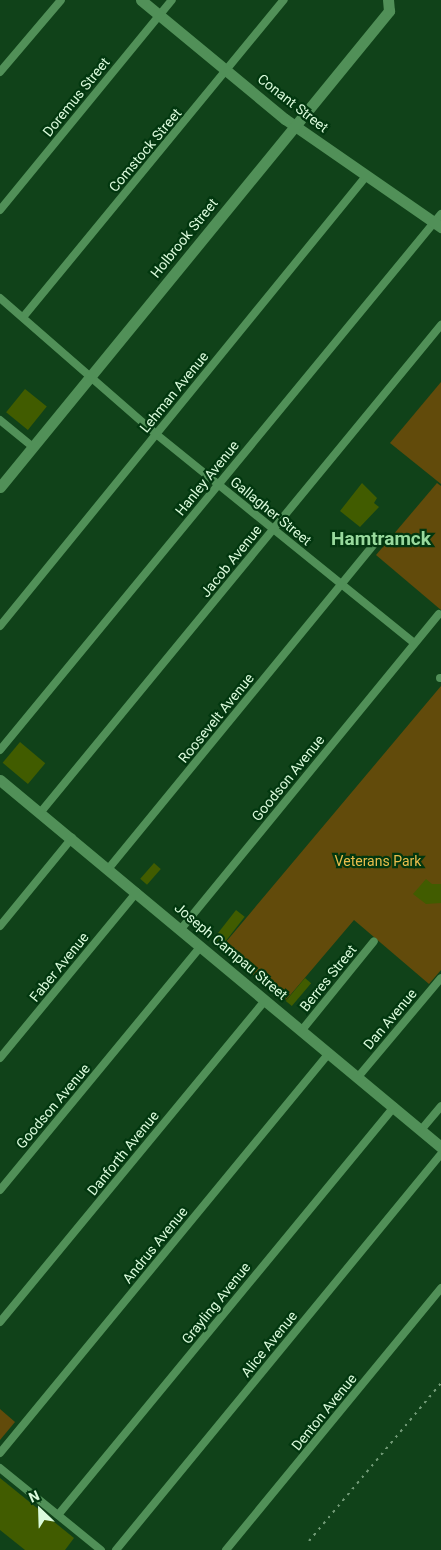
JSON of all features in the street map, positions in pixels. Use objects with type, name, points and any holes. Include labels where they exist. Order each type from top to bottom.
[{"type":"street","points":[[0,72],[60,0]]},
{"type":"street","name":"Conant Street","points":[[141,0],[296,126],[367,175],[439,221]]},
{"type":"street","name":"Doremus Street","points":[[0,210],[172,0]]},
{"type":"street","name":"Comstock Street","points":[[24,316],[284,0]]},
{"type":"street","name":"Holbrook Street","points":[[0,487],[296,126],[389,3]]},
{"type":"street","name":"Lehman Avenue","points":[[0,626],[367,175]]},
{"type":"street","name":"Hanley Avenue","points":[[0,750],[217,484],[439,221]]},
{"type":"street","name":"Gallagher Street","points":[[0,298],[24,316],[156,434],[414,643]]},
{"type":"street","name":"Jacob Avenue","points":[[40,813],[441,325]]},
{"type":"street","points":[[0,420],[33,447]]},
{"type":"street","name":"Roosevelt Avenue","points":[[109,868],[376,542]]},
{"type":"street","name":"Goodson Avenue","points":[[181,929],[438,614]]},
{"type":"street","name":"Joseph Campau Street","points":[[0,780],[109,868],[441,1147]]},
{"type":"street","points":[[0,926],[72,838]]},
{"type":"street","name":"Faber Avenue","points":[[0,1058],[137,892]]},
{"type":"street","name":"Berres Street","points":[[302,1030],[374,941]]},
{"type":"street","name":"Goodson Avenue","points":[[0,1190],[201,946]]},
{"type":"street","name":"Dan Avenue","points":[[358,1077],[441,978]]},
{"type":"street","name":"Danforth Avenue","points":[[0,1322],[265,1000]]},
{"type":"street","name":"Andrus Avenue","points":[[0,1453],[330,1053]]},
{"type":"street","points":[[421,1130],[441,1106]]},
{"type":"street","name":"Grayling Avenue","points":[[58,1515],[394,1107]]},
{"type":"street","name":"Alice Avenue","points":[[116,1550],[441,1154]]},
{"type":"street","name":"Denton Avenue","points":[[226,1550],[441,1288]]},
{"type":"street","points":[[0,1468],[101,1550]]},
{"type":"green space","points":[[441,382],[441,484],[390,443]]},
{"type":"green space","points":[[437,483],[441,486],[441,610],[376,555]]},
{"type":"green space","name":"Veterans Park","points":[[441,686],[441,970],[429,984],[354,920],[286,1000],[220,949]]},
{"type":"green space","points":[[0,1409],[15,1422],[0,1440]]},
{"type":"building","points":[[25,389],[47,407],[28,430],[6,412]]},
{"type":"building","points":[[362,483],[377,498],[374,503],[379,507],[360,527],[340,511]]},
{"type":"building","points":[[20,742],[45,763],[28,784],[3,763]]},
{"type":"building","points":[[154,863],[161,869],[147,885],[140,879]]},
{"type":"building","points":[[426,879],[432,884],[441,884],[441,903],[426,904],[413,894]]},
{"type":"building","points":[[236,910],[245,917],[221,947],[213,940]]},
{"type":"building","points":[[305,978],[311,983],[292,1006],[286,1001]]},
{"type":"building","points":[[0,1478],[74,1538],[65,1550],[25,1550],[0,1530]]},
{"type":"railway","points":[[309,1541],[441,1383]]},
{"type":"district","name":"Hamtramck","points":[[381,539]]}]
